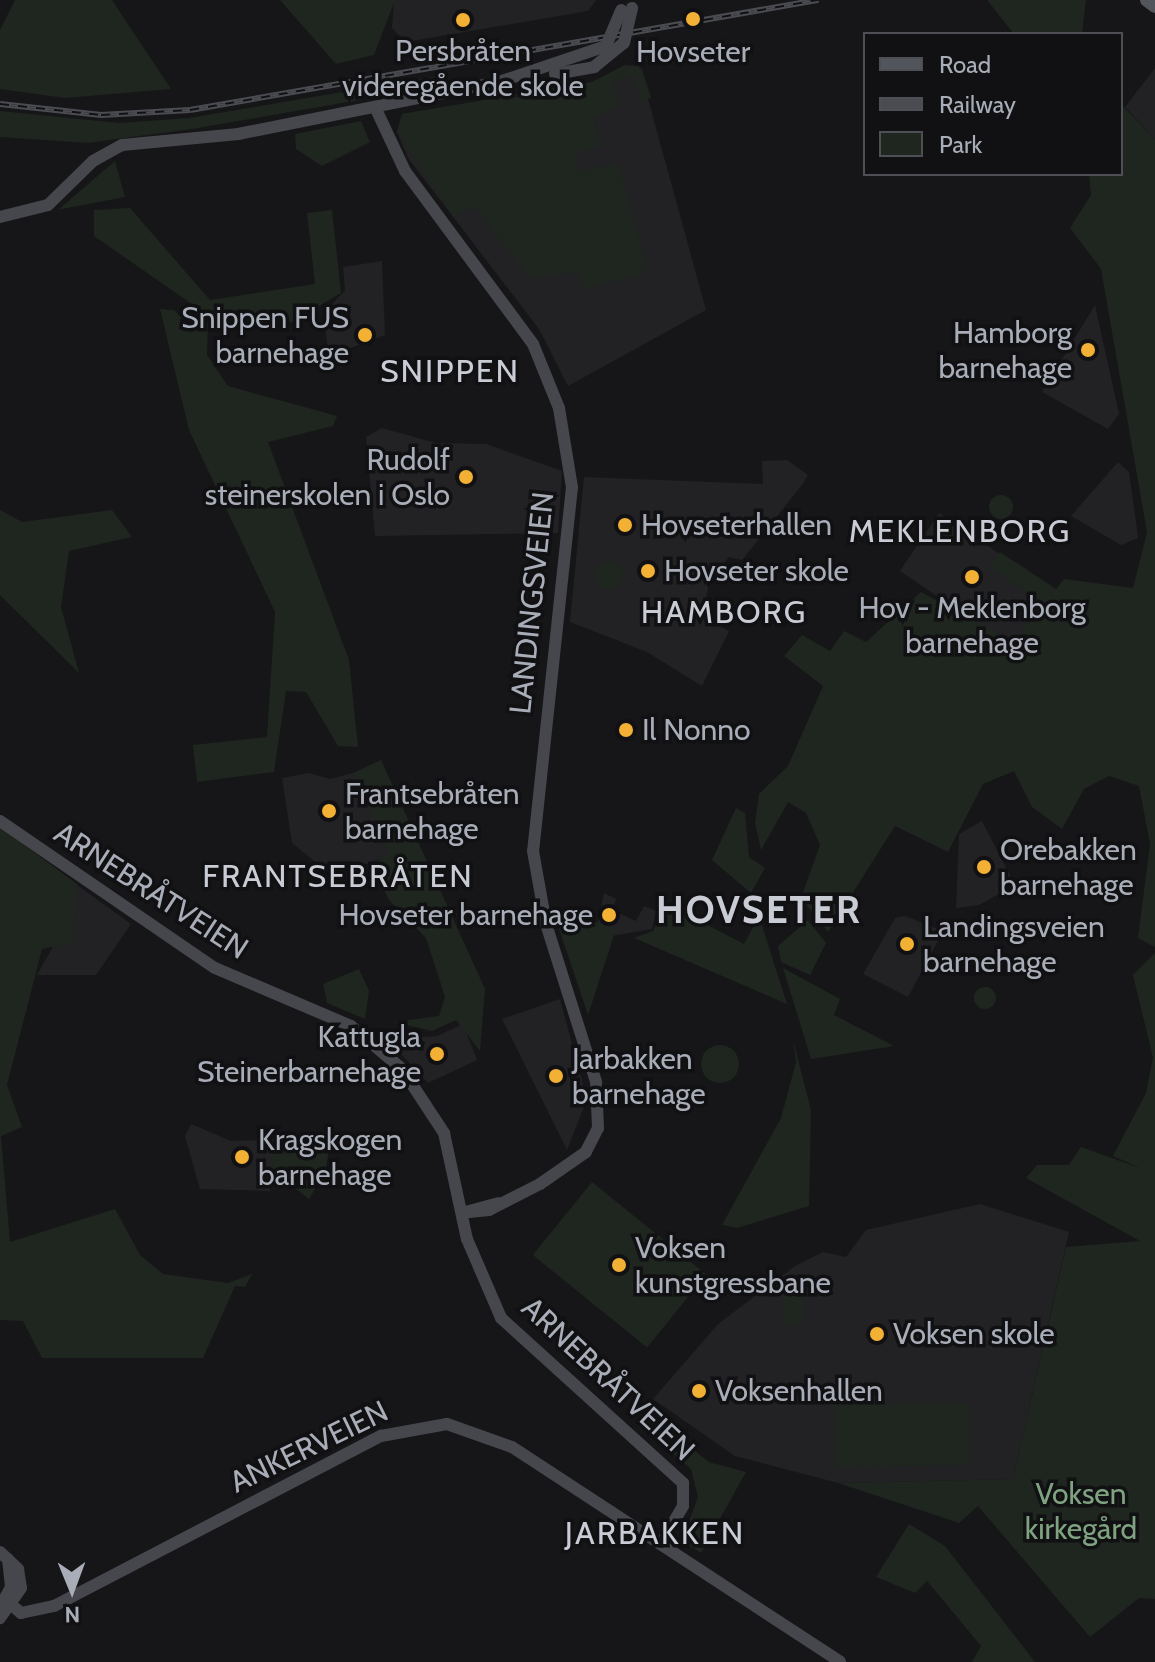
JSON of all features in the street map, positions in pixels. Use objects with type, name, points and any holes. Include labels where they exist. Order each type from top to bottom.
[{"type":"main road","points":[[1147,0],[1155,6]]},
{"type":"street","points":[[0,217],[48,205],[93,161],[122,145],[222,136],[536,74],[615,42],[626,4]]},
{"type":"street","name":"LANDINGSVEIEN","points":[[380,106],[389,139],[523,325],[567,440],[572,537],[533,851],[546,924],[596,1082],[597,1114],[574,1159],[500,1203],[466,1208]]},
{"type":"street","name":"ARNEBRÅTVEIEN","points":[[0,821],[215,968],[343,1022],[377,1045],[436,1115],[466,1208],[472,1250],[511,1331],[683,1483],[683,1506],[661,1544]]},
{"type":"street","name":"ANKERVEIEN","points":[[9,1604],[43,1609],[381,1436],[417,1425],[462,1426],[495,1438],[840,1662]]},
{"type":"street","points":[[0,1618],[9,1604],[4,1556]]},
{"type":"shaded area","name":"Persbråten videregående skole","points":[[394,0],[596,0],[588,11],[406,42],[392,28]]},
{"type":"shaded area","points":[[625,65],[639,66],[706,310],[568,386],[539,329],[408,158],[397,132],[402,114],[592,82]]},
{"type":"shaded area","points":[[1155,68],[1155,139],[1125,107]]},
{"type":"shaded area","points":[[382,261],[385,335],[329,356],[323,313],[345,291],[343,267]]},
{"type":"shaded area","name":"Hamborg barnehage","points":[[1095,305],[1119,414],[1108,429],[1042,392]]},
{"type":"shaded area","name":"Rudolf steinerskolen i Oslo","points":[[382,428],[436,443],[486,444],[562,471],[558,533],[375,536],[366,437]]},
{"type":"shaded area","name":"Hovseter skole","points":[[787,460],[808,475],[802,485],[742,560],[729,557],[711,578],[701,617],[729,631],[702,686],[647,652],[570,622],[584,477],[763,484],[762,461]]},
{"type":"shaded area","points":[[1118,462],[1129,472],[1138,538],[1121,545],[1071,516]]},
{"type":"shaded area","name":"Hov - Meklenborg barnehage","points":[[939,513],[1058,594],[1019,652],[900,571]]},
{"type":"shaded area","name":"Frantsebråten barnehage","points":[[309,773],[330,779],[353,773],[391,855],[333,876],[292,843],[282,778]]},
{"type":"shaded area","name":"Orebakken barnehage","points":[[982,821],[1015,885],[979,905],[956,908],[959,834]]},
{"type":"shaded area","points":[[69,879],[131,924],[96,975],[37,975],[63,929]]},
{"type":"shaded area","name":"Hovseter barnehage","points":[[604,893],[616,899],[612,910],[636,921],[644,906],[656,911],[652,929],[612,936],[596,929]]},
{"type":"shaded area","name":"Landingsveien barnehage","points":[[905,916],[943,931],[908,997],[863,974],[895,918]]},
{"type":"shaded area","name":"Jarbakken barnehage","points":[[560,999],[587,1099],[567,1150],[502,1019]]},
{"type":"shaded area","name":"Kattugla Steinerbarnehage","points":[[463,1024],[477,1060],[428,1083],[388,1040],[437,1036]]},
{"type":"shaded area","name":"Kragskogen barnehage","points":[[191,1124],[231,1141],[297,1139],[279,1174],[270,1174],[270,1191],[200,1189],[185,1136]]},
{"type":"shaded area","name":"Voksen skole","points":[[980,1204],[1069,1232],[1013,1479],[838,1483],[735,1456],[653,1399],[718,1324],[795,1266],[823,1252],[846,1257],[866,1230]]},
{"type":"green space","points":[[15,0],[112,0],[171,89],[65,98],[0,89],[0,30]]},
{"type":"green space","points":[[280,0],[395,0],[374,55],[336,64]]},
{"type":"green space","points":[[987,0],[1086,0],[1082,32],[1012,32]]},
{"type":"green space","points":[[625,65],[642,69],[651,98],[642,101],[633,75],[613,81],[619,107],[592,116],[601,145],[574,154],[580,171],[618,163],[648,272],[583,290],[578,272],[531,278],[472,205],[454,218],[397,132],[402,114],[592,82]]},
{"type":"green space","points":[[443,75],[371,98],[192,129],[87,143],[0,137],[0,111],[119,123],[189,118]]},
{"type":"green space","points":[[1123,106],[1155,139],[1155,947],[1138,938],[1150,844],[1139,786],[1109,776],[1084,789],[1062,829],[1032,807],[1014,771],[983,784],[948,852],[895,826],[828,932],[801,898],[820,845],[806,813],[788,802],[761,850],[755,822],[759,794],[788,766],[823,686],[784,656],[802,635],[830,651],[844,631],[866,642],[921,592],[1016,643],[1041,600],[989,568],[1000,552],[1056,589],[1064,579],[1133,588],[1147,532],[1101,269],[1070,228],[1091,195],[1089,176],[1123,176]]},
{"type":"green space","points":[[361,121],[370,142],[322,166],[296,149],[295,134]]},
{"type":"green space","points":[[115,161],[125,197],[58,210]]},
{"type":"green space","points":[[130,208],[210,300],[315,284],[307,213],[332,210],[341,293],[292,322],[209,316],[94,236],[94,210]]},
{"type":"green space","points":[[160,309],[174,310],[190,327],[208,323],[207,355],[228,386],[337,416],[333,426],[268,442],[349,660],[358,747],[338,746],[306,692],[286,691],[274,772],[197,782],[193,745],[267,737],[275,612],[189,430]]},
{"type":"green space","points":[[1001,495],[1010,498],[1013,507],[1010,516],[1001,519],[992,516],[989,507],[992,498]]},
{"type":"green space","points":[[0,510],[22,522],[112,510],[132,537],[69,551],[61,607],[79,673],[0,595]]},
{"type":"green space","points":[[609,561],[619,565],[623,575],[619,585],[609,589],[599,585],[595,575],[599,565]]},
{"type":"green space","points":[[381,760],[485,989],[480,1051],[456,1020],[432,1031],[394,1022],[439,1016],[445,997],[426,938],[389,900],[371,864],[390,854],[353,773]]},
{"type":"green space","points":[[736,808],[745,813],[749,857],[765,868],[751,893],[712,860]]},
{"type":"green space","points":[[0,827],[77,884],[72,943],[42,949],[7,1085],[22,1127],[1,1136],[10,1242],[115,1209],[140,1255],[163,1274],[228,1283],[252,1274],[245,1287],[235,1286],[203,1358],[42,1358],[23,1321],[0,1320]]},
{"type":"green space","points":[[665,903],[744,944],[759,916],[787,1004],[634,938],[653,931]]},
{"type":"green space","points":[[552,908],[616,929],[588,1015]]},
{"type":"green space","points":[[808,920],[826,943],[810,975],[781,962],[778,946]]},
{"type":"green space","name":"Voksen kirkegård","points":[[1155,953],[1155,1599],[1139,1598],[1090,1637],[978,1506],[959,1523],[838,1483],[1013,1479],[1066,1247],[1140,1241],[1026,1178],[1037,1165],[1069,1165],[1081,1147],[1140,1168],[1113,1156],[1146,1093],[1153,1058],[1133,975]]},
{"type":"green space","points":[[783,968],[840,999],[834,1015],[894,1046],[811,1059]]},
{"type":"green space","points":[[359,969],[369,991],[365,1019],[327,1003],[323,984]]},
{"type":"green space","points":[[985,987],[993,990],[996,998],[993,1006],[985,1009],[977,1006],[974,998],[977,990]]},
{"type":"green space","points":[[793,1040],[811,1110],[809,1206],[737,1228],[722,1225],[781,1118],[796,1062]]},
{"type":"green space","points":[[720,1045],[733,1051],[739,1064],[733,1077],[720,1083],[707,1077],[701,1064],[707,1051]]},
{"type":"green space","points":[[332,1131],[325,1173],[309,1199],[274,1172],[273,1152],[280,1136]]},
{"type":"green space","name":"Voksen kunstgressbane","points":[[592,1182],[706,1275],[647,1348],[533,1255]]},
{"type":"green space","points":[[784,1287],[803,1287],[803,1324],[784,1324]]},
{"type":"green space","points":[[968,1403],[969,1465],[835,1467],[834,1405]]},
{"type":"green space","points":[[649,1414],[709,1462],[746,1472],[701,1553],[682,1541],[698,1497],[691,1469],[642,1427]]},
{"type":"green space","points":[[909,1524],[945,1546],[1035,1662],[972,1662],[981,1646],[927,1581],[915,1593],[876,1577]]},
{"type":"railway","points":[[0,104],[101,115],[190,110],[818,0]]},
{"type":"place","name":"Hovseter","points":[[693,19]]},
{"type":"place","name":"Persbråten videregående skole","points":[[463,20]]},
{"type":"place","name":"Snippen FUS barnehage","points":[[365,335]]},
{"type":"place","name":"Hamborg barnehage","points":[[1088,350]]},
{"type":"place","name":"Rudolf steinerskolen i Oslo","points":[[466,477]]},
{"type":"place","name":"Hovseterhallen","points":[[625,525]]},
{"type":"place","name":"Hovseter skole","points":[[648,571]]},
{"type":"place","name":"Hov - Meklenborg barnehage","points":[[972,577]]},
{"type":"place","name":"Il Nonno","points":[[626,730]]},
{"type":"place","name":"Frantsebråten barnehage","points":[[329,811]]},
{"type":"place","name":"Orebakken barnehage","points":[[984,867]]},
{"type":"place","name":"Hovseter barnehage","points":[[609,915]]},
{"type":"place","name":"Landingsveien barnehage","points":[[907,944]]},
{"type":"place","name":"Kattugla Steinerbarnehage","points":[[437,1054]]},
{"type":"place","name":"Jarbakken barnehage","points":[[556,1076]]},
{"type":"place","name":"Kragskogen barnehage","points":[[242,1157]]},
{"type":"place","name":"Voksen kunstgressbane","points":[[619,1265]]},
{"type":"place","name":"Voksen skole","points":[[877,1334]]},
{"type":"place","name":"Voksenhallen","points":[[699,1391]]},
{"type":"district","name":"SNIPPEN","points":[[450,371]]},
{"type":"district","name":"MEKLENBORG","points":[[960,531]]},
{"type":"district","name":"HAMBORG","points":[[724,612]]},
{"type":"district","name":"FRANTSEBRÅTEN","points":[[338,876]]},
{"type":"district","name":"HOVSETER","points":[[759,910]]},
{"type":"district","name":"JARBAKKEN","points":[[655,1533]]}]
